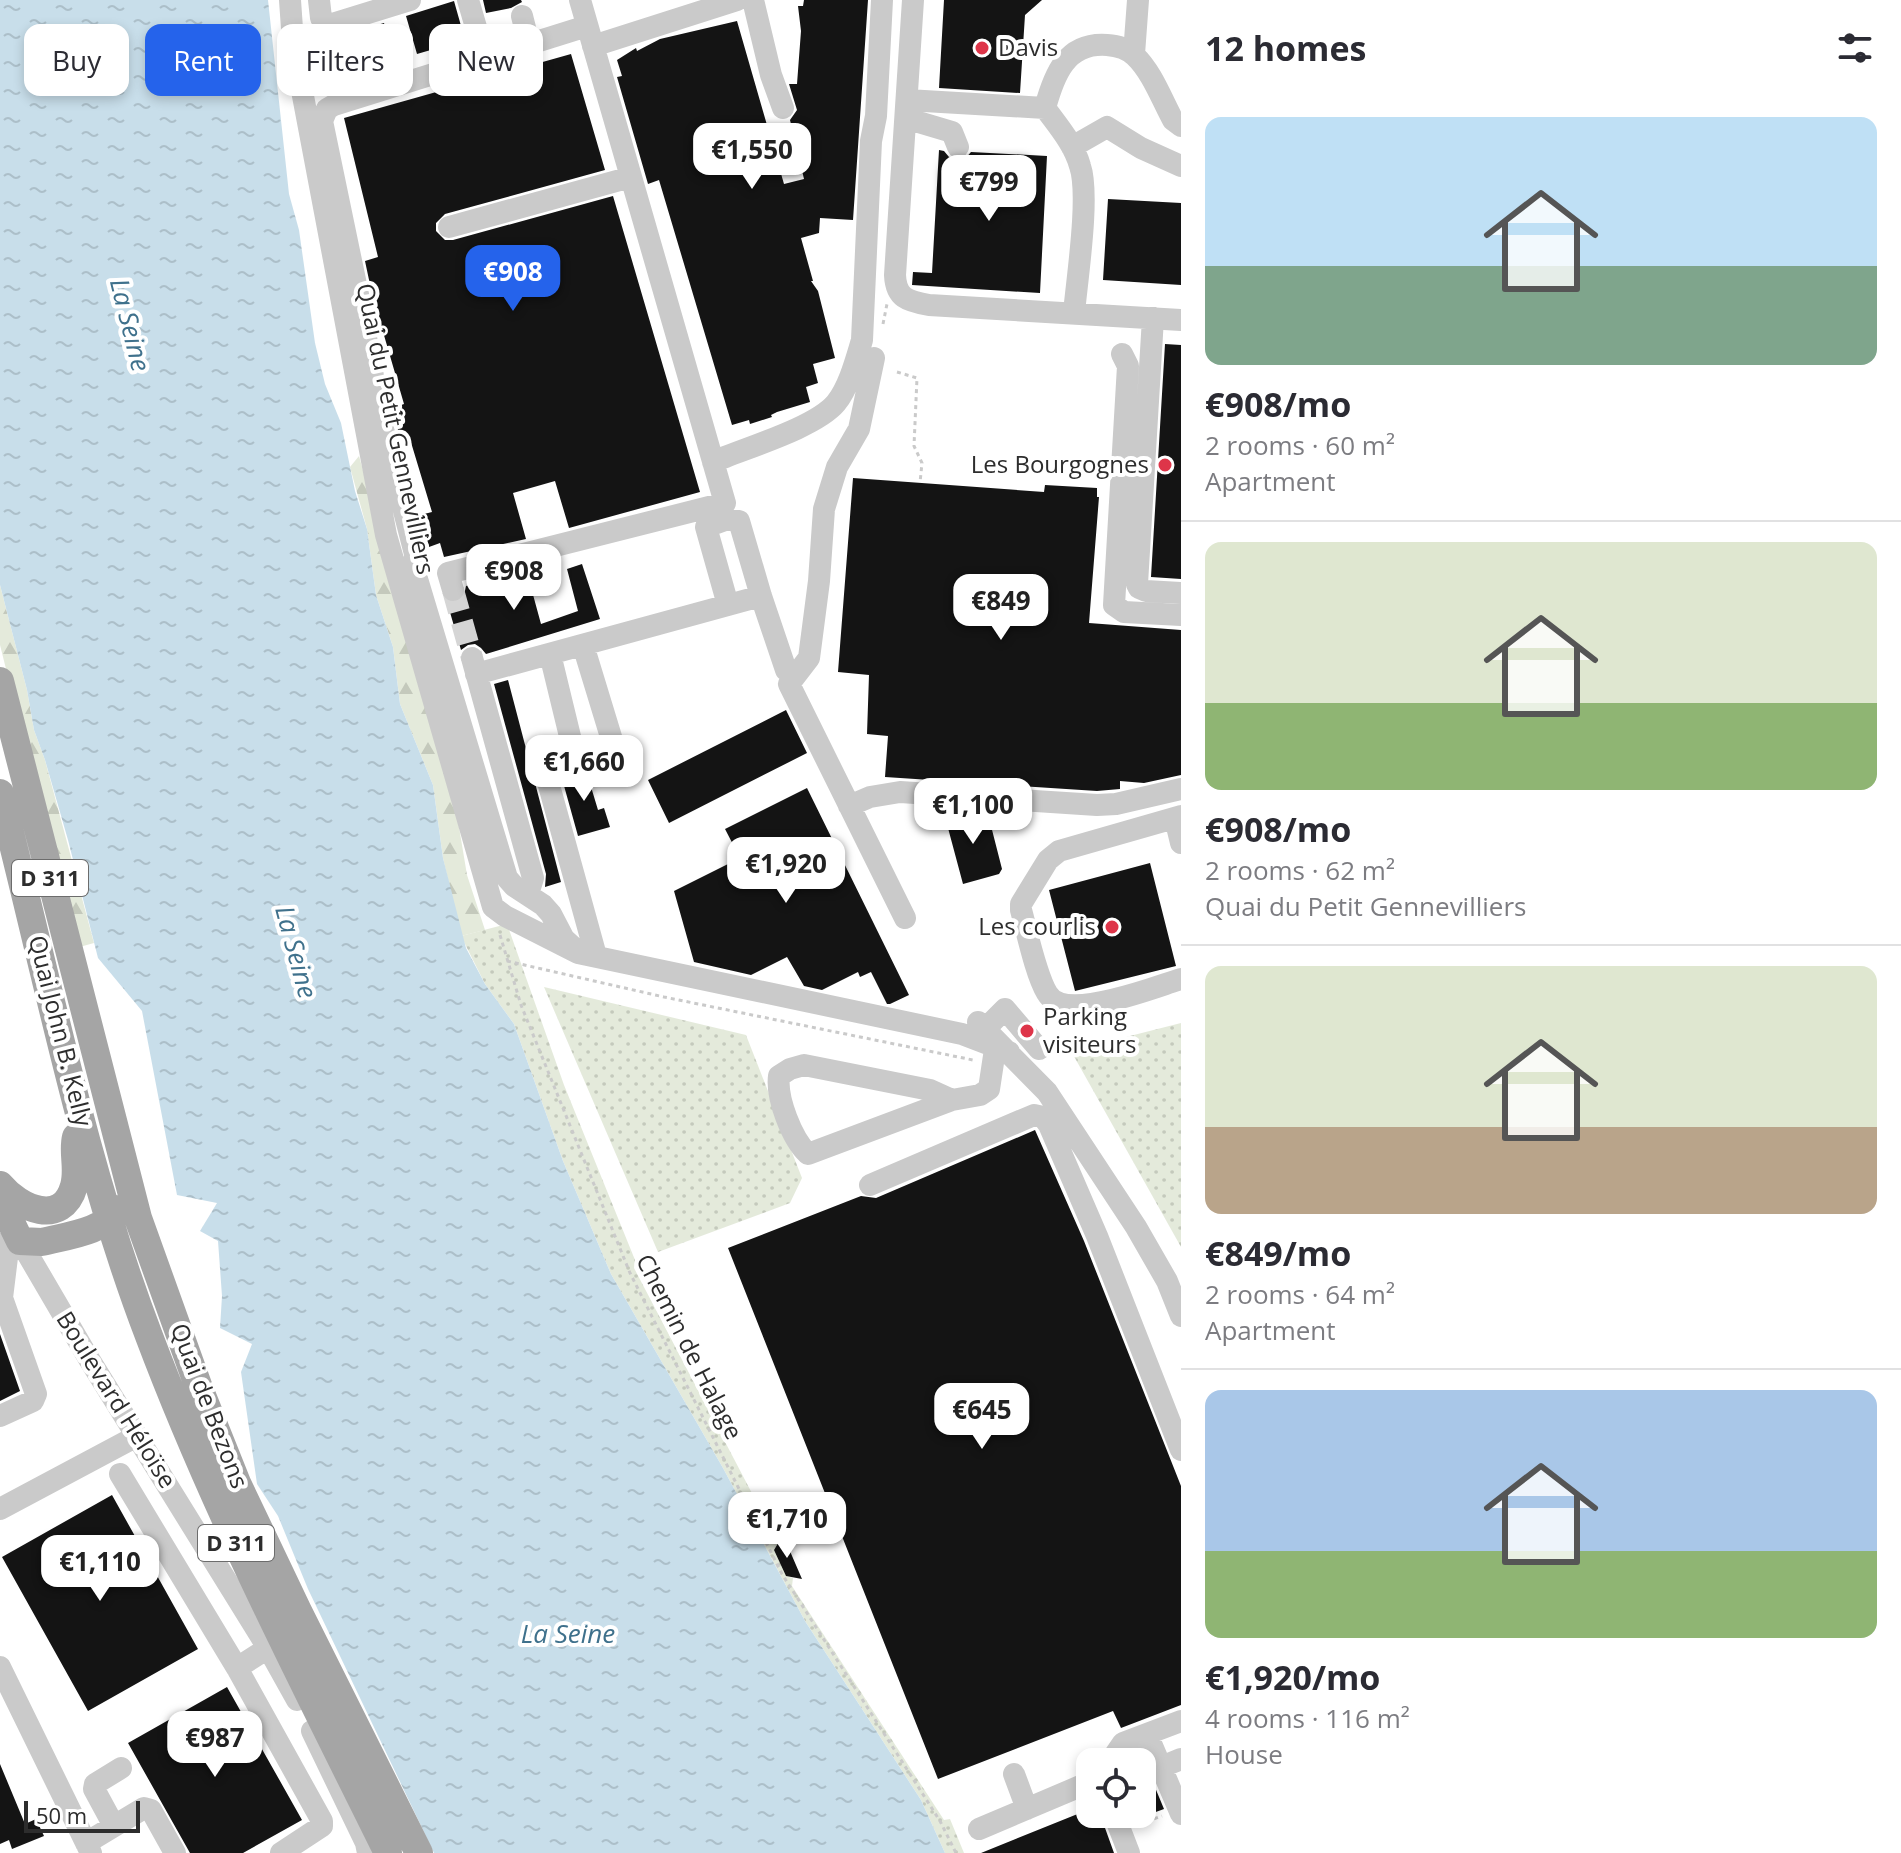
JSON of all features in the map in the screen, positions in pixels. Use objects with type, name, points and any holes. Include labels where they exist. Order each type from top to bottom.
[{"type":"main road","name":"Quai John B. Kelly","points":[[0,681],[100,1075]]},
{"type":"main road","name":"Quai John B. Kelly","points":[[0,793],[110,1222]]},
{"type":"main road","name":"Quai de Bezons","points":[[100,1075],[144,1237],[237,1483],[419,1853]]},
{"type":"main road","points":[[0,1185],[25,1207],[38,1211],[55,1208],[69,1200],[77,1165],[74,1141],[83,1122]]},
{"type":"main road","points":[[10,1242],[42,1242],[110,1222],[124,1203],[129,1186]]},
{"type":"main road","name":"Boulevard Héloïse","points":[[0,1200],[10,1242]]},
{"type":"main road","name":"Quai de Bezons","points":[[110,1222],[149,1336],[213,1493],[388,1853]]},
{"type":"main road","points":[[110,1222],[144,1237]]},
{"type":"street","name":"Quai du Petit Gennevilliers","points":[[290,0],[293,43],[386,535],[493,907],[505,916],[587,954]]},
{"type":"street","points":[[319,0],[321,18],[329,25],[410,0]]},
{"type":"street","points":[[468,0],[475,24]]},
{"type":"street","points":[[453,590],[448,573],[725,503],[580,0]]},
{"type":"street","points":[[543,42],[590,36],[737,0]]},
{"type":"street","points":[[753,0],[771,75],[783,108]]},
{"type":"street","points":[[713,462],[801,428],[833,407],[841,396],[857,356],[862,340],[865,246],[882,0]]},
{"type":"street","points":[[913,0],[895,275],[899,295],[929,305],[1181,320]]},
{"type":"street","points":[[1134,54],[1138,0]]},
{"type":"street","points":[[522,16],[524,24]]},
{"type":"street","points":[[1074,313],[1083,196],[1082,168],[1072,147],[1045,108],[1052,79],[1067,57],[1079,49],[1109,45],[1126,48],[1142,63],[1173,120],[1181,126]]},
{"type":"street","points":[[429,75],[334,105],[327,109],[322,121],[381,421],[415,554],[414,569],[420,594],[507,878],[551,914],[564,939],[587,954],[962,1034],[1001,1054],[1047,1092],[1095,1163],[1167,1281],[1181,1316]]},
{"type":"street","points":[[907,100],[1045,108]]},
{"type":"street","points":[[907,100],[915,121],[952,132],[958,147]]},
{"type":"street","points":[[1072,147],[1107,127],[1141,148],[1181,166]]},
{"type":"street","points":[[449,227],[631,177]]},
{"type":"street","points":[[1153,318],[1137,578],[1142,590],[1181,593]]},
{"type":"street","points":[[1122,354],[1128,366],[1114,605],[1124,612],[1181,615]]},
{"type":"street","points":[[874,358],[859,429],[837,467],[824,509],[809,658],[789,684],[905,918]]},
{"type":"street","points":[[728,605],[706,527],[728,519],[739,521],[786,670]]},
{"type":"street","points":[[528,894],[533,878],[474,666],[550,654],[761,596]]},
{"type":"street","points":[[583,645],[615,750]]},
{"type":"street","points":[[550,654],[575,757],[548,764],[545,771],[587,954]]},
{"type":"street","points":[[849,806],[870,797],[900,792],[1097,805],[1116,804],[1181,789]]},
{"type":"street","points":[[1181,843],[1178,817],[1059,851],[1048,860],[1021,904],[1046,992],[1060,1004],[1082,1007],[1181,979]]},
{"type":"street","points":[[1001,1054],[982,1025],[1005,1009],[1039,1049]]},
{"type":"street","points":[[952,1100],[930,1090],[804,1065],[779,1076],[777,1092],[800,1147],[808,1154],[952,1100],[980,1095],[989,1089],[1001,1054]]},
{"type":"street","points":[[870,1185],[1034,1115],[1043,1117],[1097,1236],[1181,1450]]},
{"type":"street","points":[[0,1416],[33,1401],[36,1394],[1,1298],[10,1242]]},
{"type":"street","name":"Boulevard Héloïse","points":[[10,1242],[98,1355],[137,1436],[268,1648],[334,1777],[368,1853]]},
{"type":"street","points":[[0,1509],[137,1436]]},
{"type":"street","points":[[120,1474],[237,1668],[322,1821],[322,1826],[281,1853]]},
{"type":"street","points":[[237,1668],[268,1648]]},
{"type":"street","points":[[0,1667],[7,1696],[88,1848],[114,1826],[144,1808],[151,1810],[175,1853]]},
{"type":"street","points":[[1120,1748],[1123,1743],[1181,1721]]},
{"type":"street","points":[[1147,1734],[1180,1812]]},
{"type":"street","points":[[114,1826],[94,1789],[95,1784],[121,1768]]},
{"type":"street","points":[[1014,1774],[1027,1809]]},
{"type":"street","points":[[979,1829],[1076,1788]]},
{"type":"street","points":[[1119,1828],[1129,1853]]},
{"type":"path","points":[[883,326],[884,318]]},
{"type":"path","points":[[897,372],[917,378],[914,446],[922,463],[920,483]]},
{"type":"path","name":"Chemin de Halage","points":[[956,1853],[940,1821],[782,1574],[630,1273],[521,1005],[507,961],[974,1061],[1001,1054]]},
{"type":"path","points":[[1156,1816],[1180,1812]]},
{"type":"green space","points":[[359,456],[455,803],[467,875],[485,930],[461,936],[443,858],[433,785],[400,704],[393,647],[376,595],[367,529],[350,467]]},
{"type":"green space","points":[[0,585],[34,730],[45,760],[94,943],[76,948],[0,645]]},
{"type":"green space","points":[[507,924],[564,1085],[635,1260],[634,1268],[778,1543],[774,1550],[786,1576],[793,1578],[792,1586],[944,1820],[950,1819],[964,1853],[945,1853],[921,1800],[805,1621],[723,1468],[611,1274],[563,1161],[514,1024],[485,984],[461,936]]},
{"type":"green space","points":[[544,987],[746,1035],[802,1178],[790,1203],[658,1252]]},
{"type":"green space","points":[[1181,1023],[1181,1247],[1071,1051]]},
{"type":"water","name":"La Seine","points":[[0,0],[268,0],[289,194],[299,230],[315,343],[325,384],[341,423],[355,491],[367,529],[376,595],[393,647],[400,704],[433,785],[443,858],[466,948],[485,984],[514,1024],[563,1161],[611,1274],[723,1468],[805,1621],[921,1800],[945,1853],[434,1853],[308,1589],[278,1516],[257,1484],[241,1372],[252,1344],[220,1328],[222,1296],[218,1241],[200,1231],[217,1203],[177,1195],[142,1011],[98,958],[68,840],[34,730],[0,585]]},
{"type":"building","points":[[483,0],[522,2],[511,8],[486,13]]},
{"type":"building","points":[[804,0],[868,0],[853,220],[820,218],[819,233],[801,238],[835,358],[813,364],[818,383],[806,387],[810,402],[750,424],[749,420],[732,425],[659,180],[648,184],[617,77],[622,76],[617,60],[636,48],[637,51],[660,39],[737,21],[784,184],[804,179],[790,120],[797,110],[789,84],[797,84],[801,31],[798,6],[803,6]]},
{"type":"building","name":"Davis","points":[[944,0],[1042,0],[1025,15],[1020,93],[939,88]]},
{"type":"building","points":[[454,1],[460,24],[429,24],[429,50],[417,54],[413,24],[408,24],[406,16]]},
{"type":"building","points":[[571,54],[605,170],[445,214],[436,223],[436,231],[445,240],[453,240],[613,196],[700,492],[569,528],[555,481],[513,493],[526,539],[444,557],[440,543],[429,547],[420,515],[432,512],[410,439],[401,442],[395,418],[393,408],[404,404],[365,261],[378,257],[344,118],[429,94],[543,96],[543,62]]},
{"type":"building","points":[[939,150],[957,161],[964,160],[971,152],[1047,156],[1040,293],[912,285],[913,272],[932,273]]},
{"type":"building","points":[[1108,199],[1181,203],[1181,285],[1103,280]]},
{"type":"building","name":"Les Bourgognes","points":[[1165,344],[1181,345],[1181,579],[1151,577]]},
{"type":"building","points":[[853,478],[1044,492],[1045,485],[1097,488],[1099,497],[1089,623],[1181,630],[1181,775],[1144,783],[1120,781],[1120,789],[1097,791],[885,777],[888,736],[867,734],[869,675],[838,672]]},
{"type":"building","points":[[582,564],[600,619],[486,654],[475,644],[461,650],[447,602],[456,604],[463,600],[466,586],[526,569],[541,624],[578,611],[567,569]]},
{"type":"building","points":[[508,680],[561,882],[545,887],[546,874],[494,684]]},
{"type":"building","points":[[786,710],[807,753],[669,823],[648,780]]},
{"type":"building","points":[[585,767],[598,810],[604,808],[610,827],[578,836],[561,775]]},
{"type":"building","points":[[807,788],[909,995],[890,1004],[887,1004],[871,972],[860,977],[858,972],[822,990],[804,986],[787,957],[751,975],[694,962],[674,891],[740,858],[725,829]]},
{"type":"building","points":[[968,811],[971,823],[989,818],[1002,869],[999,874],[963,884],[948,828],[943,829],[940,815]]},
{"type":"building","name":"Les courlis","points":[[1150,863],[1176,966],[1075,991],[1049,890]]},
{"type":"building","points":[[1035,1130],[1084,1241],[1181,1486],[1181,1705],[1121,1728],[1113,1711],[938,1779],[728,1248],[861,1196],[876,1198]]},
{"type":"building","points":[[0,1334],[20,1391],[0,1401]]},
{"type":"building","points":[[112,1495],[198,1649],[88,1711],[2,1557]]},
{"type":"building","points":[[783,1535],[802,1579],[786,1576],[774,1550]]},
{"type":"building","points":[[227,1687],[302,1820],[243,1853],[190,1853],[128,1743]]},
{"type":"building","points":[[0,1764],[25,1824],[36,1819],[44,1836],[12,1849],[9,1840],[0,1844]]},
{"type":"building","points":[[1156,1790],[1164,1809],[1156,1812]]},
{"type":"building","points":[[1076,1815],[1076,1828],[1105,1828],[1114,1853],[981,1853]]},
{"type":"tunnel","points":[[453,590],[472,658]]},
{"type":"place","name":"Davis","points":[[982,48]]},
{"type":"place","name":"Les Bourgognes","points":[[1165,465]]},
{"type":"place","name":"Les courlis","points":[[1112,927]]},
{"type":"place","name":"Parking visiteurs","points":[[1027,1031]]}]
